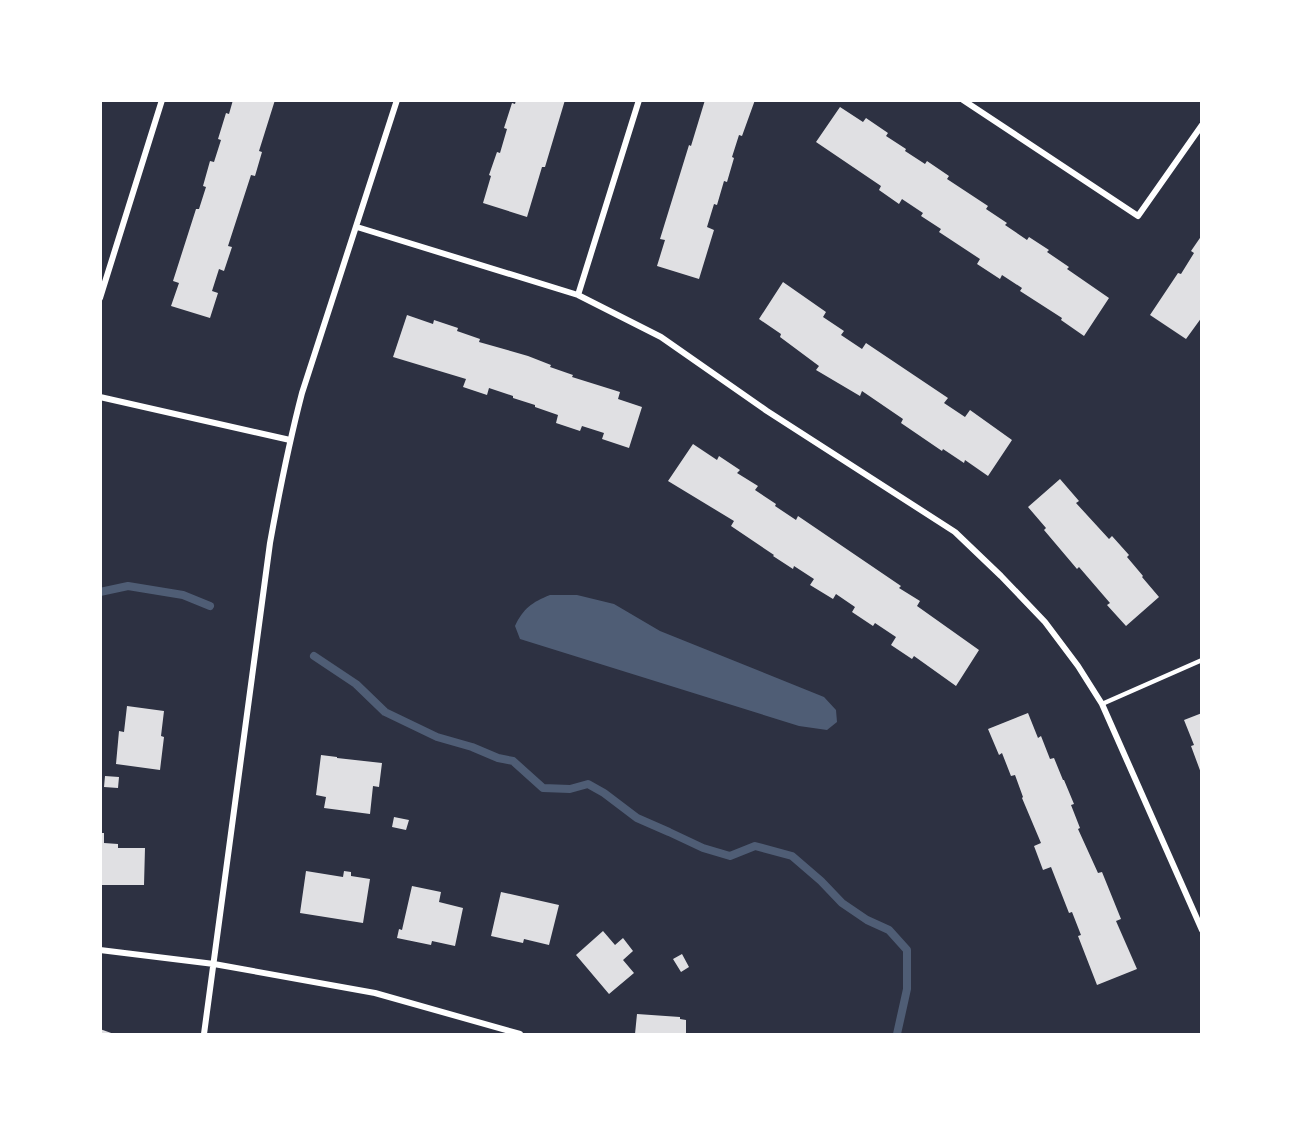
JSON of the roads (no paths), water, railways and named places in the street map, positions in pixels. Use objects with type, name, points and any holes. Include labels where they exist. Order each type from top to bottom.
[{"type":"street","points":[[100,298],[162,100]]},
{"type":"street","points":[[204,1035],[279,489],[302,393],[397,100]]},
{"type":"street","points":[[578,295],[639,100]]},
{"type":"street","points":[[963,100],[1138,216],[1202,125]]},
{"type":"street","points":[[357,227],[578,295],[661,337],[766,411],[955,532],[1002,576],[1045,622],[1078,666],[1102,704],[1202,930]]},
{"type":"street","points":[[100,397],[290,440]]},
{"type":"street","points":[[100,950],[214,964],[375,993],[520,1035]]},
{"type":"lane","points":[[1102,704],[1202,660]]},
{"type":"water","points":[[550,595],[577,595],[614,604],[660,631],[824,697],[836,710],[837,722],[827,730],[799,726],[520,639],[515,626],[521,615],[533,603]]},
{"type":"waterway","points":[[100,592],[128,586],[183,595],[210,606]]},
{"type":"waterway","points":[[314,656],[356,684],[385,712],[437,737],[513,761],[543,788],[570,789],[588,784],[637,818],[703,848],[730,856],[755,846],[792,856],[842,903],[867,920],[889,930],[907,950],[907,989],[897,1034]]}]
